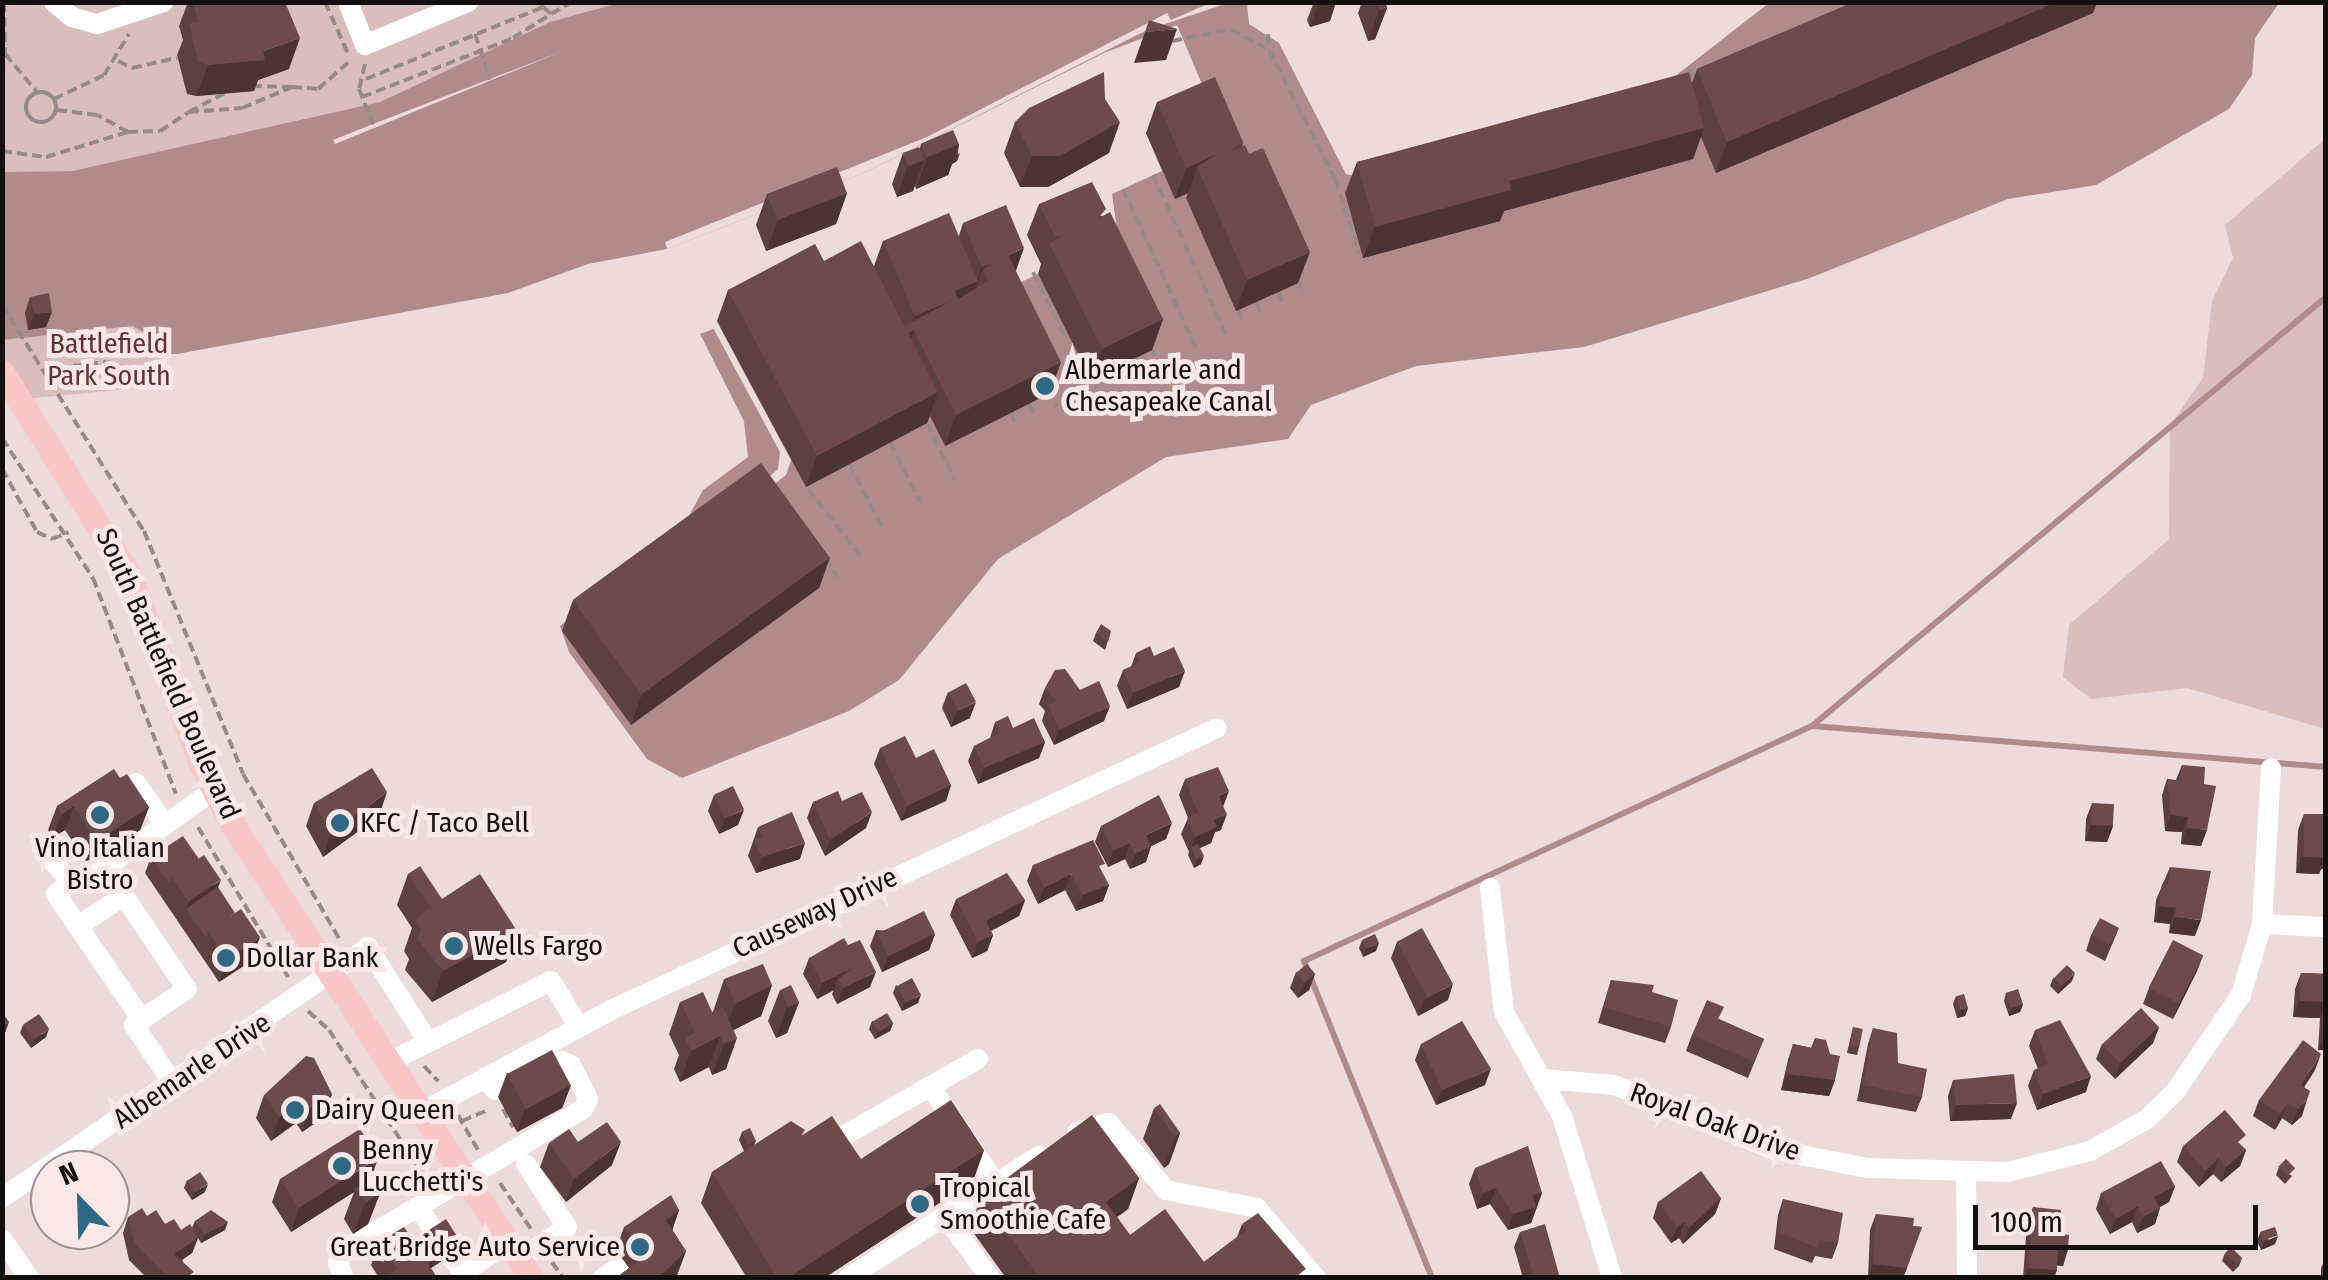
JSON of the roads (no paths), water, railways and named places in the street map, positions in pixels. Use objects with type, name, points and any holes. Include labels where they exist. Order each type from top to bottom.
[{"type":"main road","name":"South Battlefield Boulevard","points":[[2,372],[129,575],[214,790],[331,978],[519,1260]]},
{"type":"street","points":[[54,2],[72,17],[97,24],[162,2]]},
{"type":"street","points":[[348,2],[365,45],[468,2]]},
{"type":"street","name":"Causeway Drive","points":[[420,1113],[579,1027],[1217,728]]},
{"type":"street","name":"Royal Oak Drive","points":[[1543,1079],[1614,1085],[1775,1150],[1868,1168],[1966,1174],[2052,1164],[2147,1120],[2223,1027],[2254,964],[2262,924],[2272,768]]},
{"type":"street","points":[[136,783],[165,825]]},
{"type":"street","points":[[142,1020],[56,894],[105,868],[214,790]]},
{"type":"street","points":[[42,848],[71,884]]},
{"type":"street","points":[[105,868],[187,989],[134,1025],[174,1084]]},
{"type":"street","points":[[1490,888],[1504,1012],[1543,1079],[1568,1134],[1612,1278]]},
{"type":"street","points":[[78,926],[124,896]]},
{"type":"street","points":[[2262,924],[2326,927]]},
{"type":"street","name":"Albemarle Drive","points":[[2,1198],[361,954],[421,1046]]},
{"type":"street","points":[[388,1063],[551,980],[579,1027]]},
{"type":"street","points":[[847,1134],[978,1059]]},
{"type":"street","points":[[344,1278],[338,1256],[344,1250],[518,1139],[583,1109],[584,1088],[571,1065],[561,1062],[495,1090],[484,1078]]},
{"type":"street","points":[[930,1086],[996,1184]]},
{"type":"street","points":[[848,1278],[1091,1123],[1110,1123],[1166,1190],[1256,1208],[1316,1278]]},
{"type":"street","points":[[418,1206],[464,1273],[519,1260],[568,1227],[518,1139]]},
{"type":"street","points":[[1966,1174],[1967,1278]]},
{"type":"street","points":[[945,1216],[990,1278]]},
{"type":"street","points":[[2,1239],[29,1278]]},
{"type":"street","points":[[603,1278],[622,1264],[631,1278]]},
{"type":"waterway","points":[[1432,1278],[1304,961],[1812,726],[2326,297]]},
{"type":"waterway","points":[[1813,726],[2326,767]]},
{"type":"place","name":"Albermarle and Chesapeake Canal","points":[[1045,386]]},
{"type":"place","name":"Vino Italian Bistro","points":[[100,815]]},
{"type":"place","name":"KFC / Taco Bell","points":[[340,823]]},
{"type":"place","name":"Wells Fargo","points":[[454,946]]},
{"type":"place","name":"Dollar Bank","points":[[226,958]]},
{"type":"place","name":"Dairy Queen","points":[[295,1110]]},
{"type":"place","name":"Benny Lucchetti's","points":[[342,1166]]},
{"type":"place","name":"Tropical Smoothie Cafe","points":[[920,1204]]},
{"type":"place","name":"Great Bridge Auto Service","points":[[640,1247]]},
{"type":"park label","name":"Battlefield Park South","points":[[109,360]]}]
